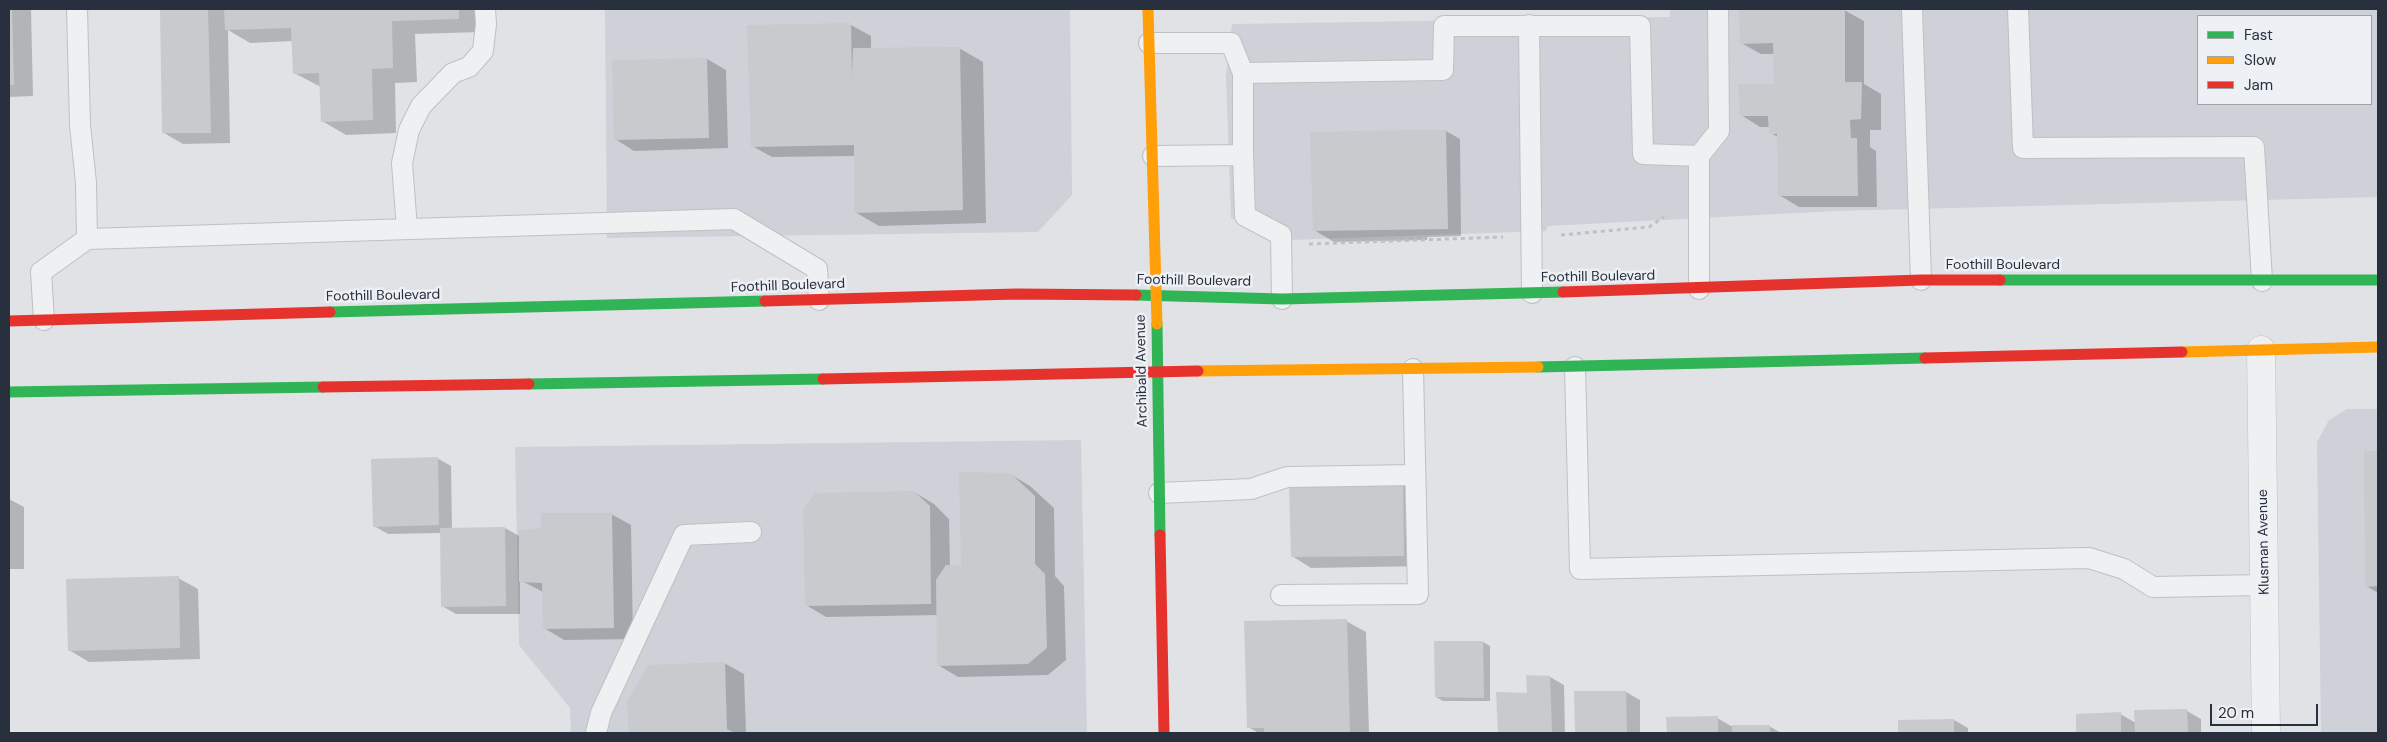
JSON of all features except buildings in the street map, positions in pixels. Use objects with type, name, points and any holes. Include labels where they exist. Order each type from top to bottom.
[{"type":"main road","name":"Archibald Avenue","points":[[1148,9],[1158,372],[1164,733]]},
{"type":"main road","name":"Foothill Boulevard","points":[[9,321],[1016,294],[1156,295],[1282,299],[1699,289],[1922,280],[2378,280]]},
{"type":"main road","points":[[9,392],[716,382],[1158,372],[1575,367],[2378,347]]},
{"type":"street","name":"Klusman Avenue","points":[[2262,350],[2266,733]]},
{"type":"lane","points":[[77,9],[80,125],[86,183],[87,239]]},
{"type":"lane","points":[[407,229],[402,163],[409,130],[420,106],[453,73],[469,66],[483,51],[486,24],[485,9]]},
{"type":"lane","points":[[1699,289],[1699,156],[1719,131],[1718,9]]},
{"type":"lane","points":[[1912,9],[1922,280]]},
{"type":"lane","points":[[2018,9],[2023,148],[2254,147],[2262,281]]},
{"type":"lane","points":[[1530,25],[1532,293]]},
{"type":"lane","points":[[1243,73],[1443,70],[1444,26],[1640,26],[1643,154],[1699,156]]},
{"type":"lane","points":[[1149,43],[1231,43],[1243,73],[1245,216],[1281,235],[1282,299]]},
{"type":"lane","points":[[1153,156],[1243,155]]},
{"type":"lane","points":[[44,320],[41,272],[87,239],[734,219],[817,269],[819,300]]},
{"type":"lane","points":[[1575,367],[1580,569],[2090,558],[2124,569],[2153,587],[2264,585]]},
{"type":"lane","points":[[1281,595],[1418,594],[1413,369]]},
{"type":"lane","points":[[1159,493],[1251,489],[1287,477],[1415,475]]},
{"type":"lane","points":[[596,733],[601,712],[684,535],[751,532]]},
{"type":"path","points":[[1554,236],[1649,227],[1664,217]]},
{"type":"path","points":[[1282,245],[1506,236]]},
{"type":"shaded area","points":[[605,9],[1070,9],[1072,195],[1038,232],[607,238]]},
{"type":"shaded area","points":[[1670,9],[2378,9],[2378,197],[1836,211],[1548,226],[1546,231],[1290,240],[1231,218],[1226,75],[1232,24],[1670,17]]},
{"type":"shaded area","points":[[2347,409],[2378,409],[2378,733],[2321,733],[2317,442],[2329,420]]},
{"type":"shaded area","points":[[1081,440],[1087,733],[571,733],[570,708],[519,645],[515,447]]},
{"type":"traffic: fast","points":[[2000,280],[2378,280]]},
{"type":"traffic: fast","points":[[1136,295],[1282,299],[1563,292]]},
{"type":"traffic: fast","points":[[330,312],[765,301]]},
{"type":"traffic: fast","points":[[1157,324],[1160,535]]},
{"type":"traffic: fast","points":[[1538,367],[1925,358]]},
{"type":"traffic: fast","points":[[529,384],[823,379]]},
{"type":"traffic: fast","points":[[9,392],[323,387]]},
{"type":"traffic: slow","points":[[1148,9],[1157,324]]},
{"type":"traffic: slow","points":[[2182,352],[2378,347]]},
{"type":"traffic: slow","points":[[1198,371],[1538,367]]},
{"type":"traffic: jam","points":[[1563,292],[1921,280],[2000,280]]},
{"type":"traffic: jam","points":[[765,301],[1016,294],[1136,295]]},
{"type":"traffic: jam","points":[[9,321],[330,312]]},
{"type":"traffic: jam","points":[[1925,358],[2182,352]]},
{"type":"traffic: jam","points":[[823,379],[1198,371]]},
{"type":"traffic: jam","points":[[323,387],[529,384]]},
{"type":"traffic: jam","points":[[1160,535],[1164,733]]}]
